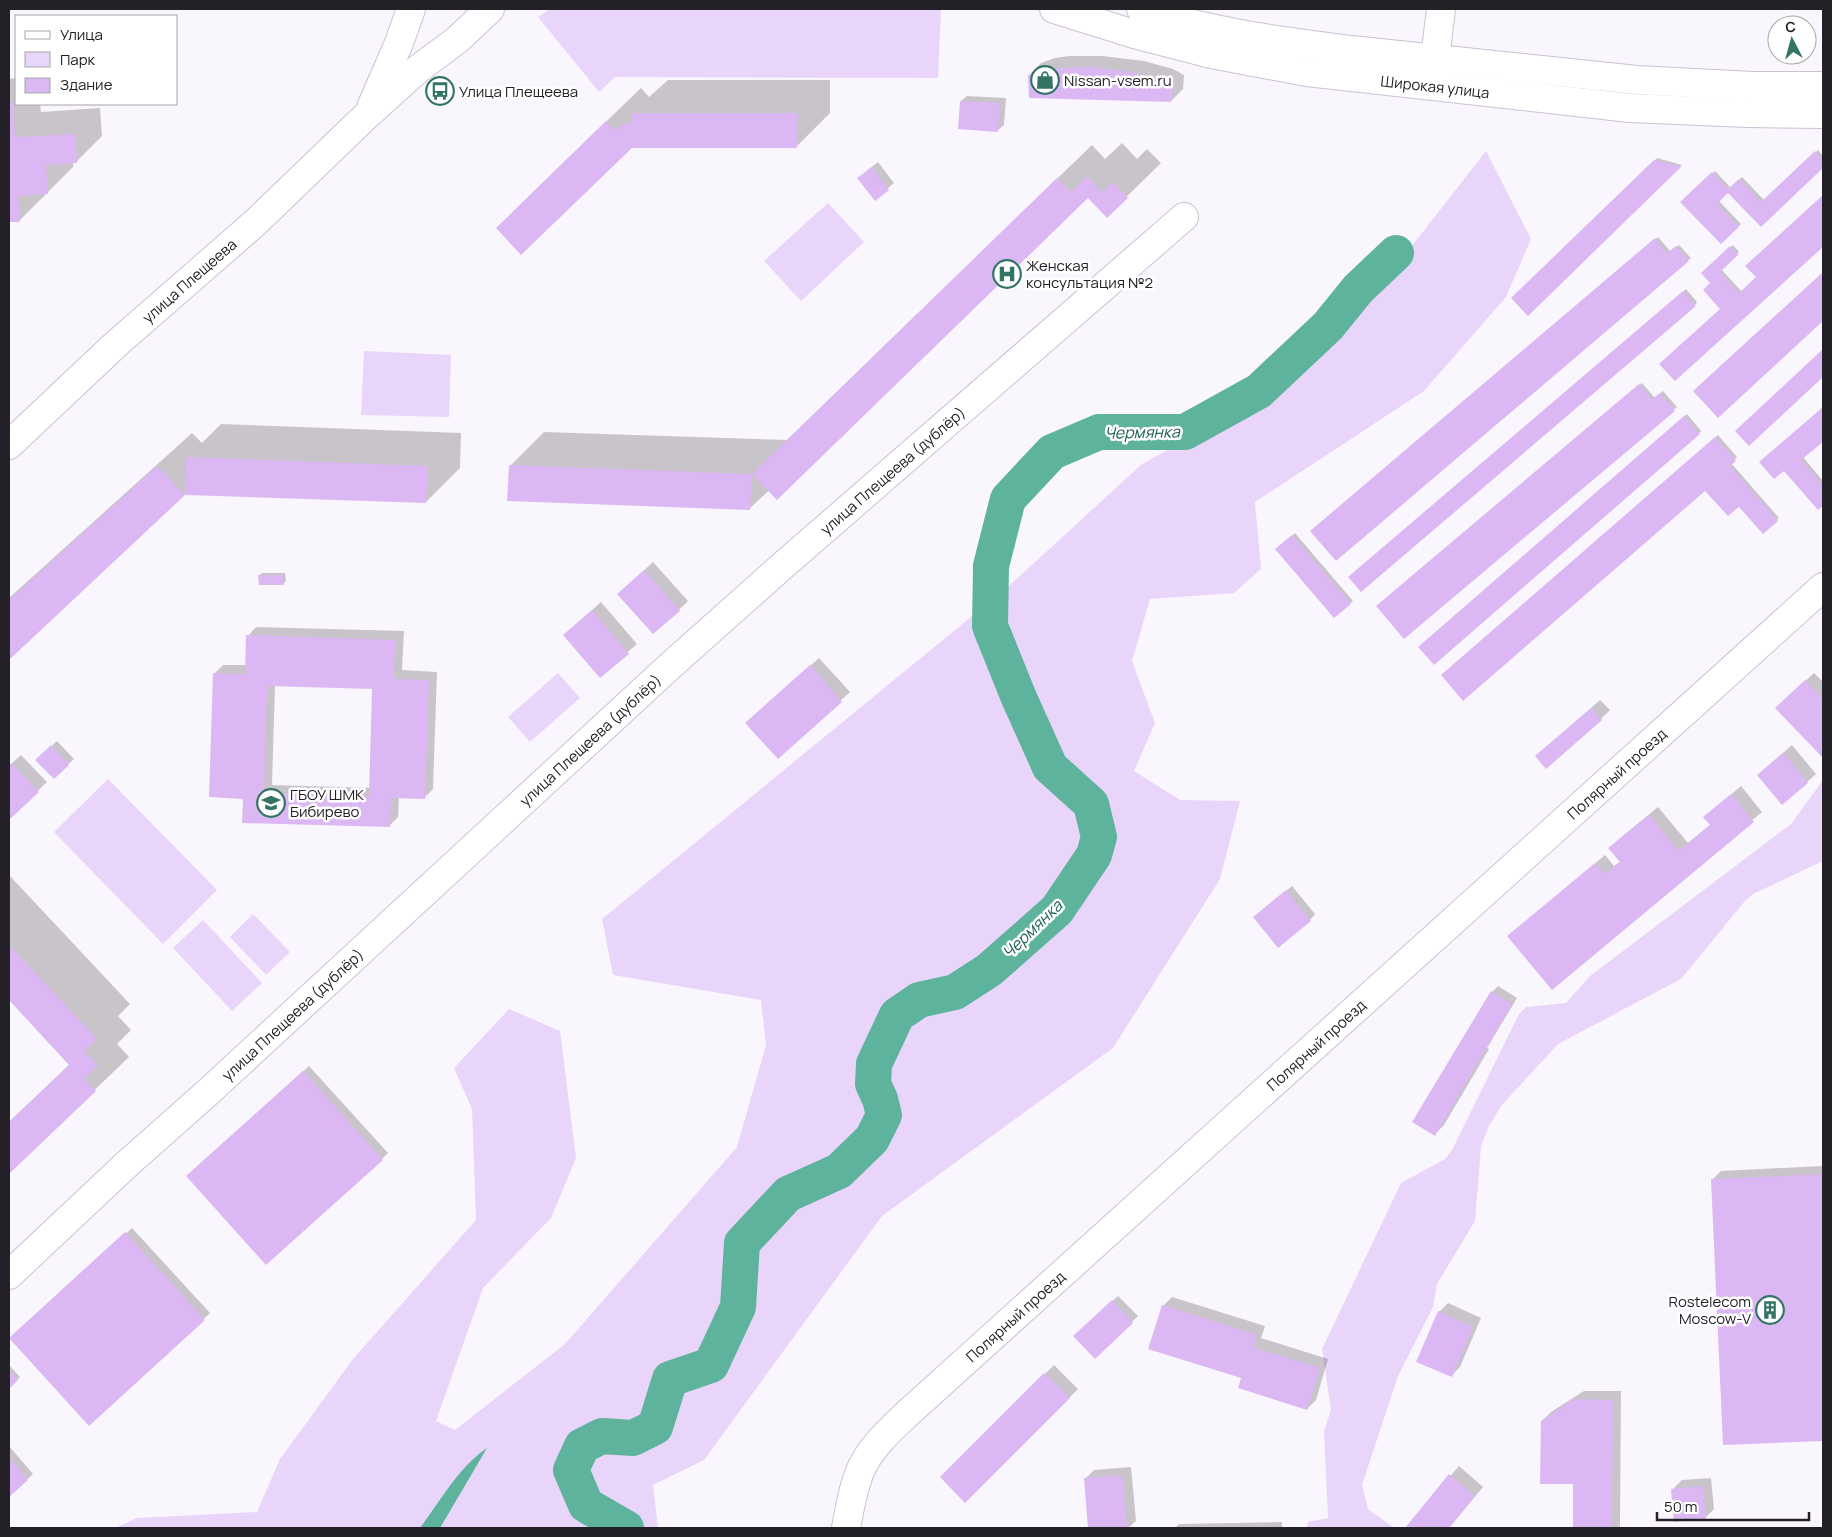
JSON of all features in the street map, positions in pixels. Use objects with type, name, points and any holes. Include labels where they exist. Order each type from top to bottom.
[{"type":"street","name":"улица Плещеева","points":[[367,115],[399,43],[411,9]]},
{"type":"street","name":"улица Плещеева","points":[[9,445],[115,345],[256,222],[367,115],[418,69],[457,40],[490,9]]},
{"type":"street","name":"Широкая улица","points":[[1054,9],[1134,34],[1211,54],[1306,72],[1630,108],[1823,114]]},
{"type":"street","name":"Широкая улица","points":[[1141,9],[1217,29],[1309,45],[1637,80],[1753,86],[1823,86]]},
{"type":"street","points":[[1433,58],[1436,50],[1441,9]]},
{"type":"street","name":"улица Плещеева (дублёр)","points":[[9,1275],[127,1164],[206,1094],[670,666],[1184,217]]},
{"type":"street","name":"Полярный проезд","points":[[846,1528],[852,1497],[862,1467],[884,1436],[1823,587]]},
{"type":"green space","points":[[550,9],[941,9],[938,78],[615,77],[599,92],[538,17]]},
{"type":"green space","points":[[1486,151],[1531,239],[1506,297],[1424,391],[1255,502],[1261,569],[1234,593],[1150,599],[1132,661],[1155,723],[1134,771],[1180,800],[1240,801],[1220,879],[1113,1048],[882,1216],[704,1460],[653,1485],[658,1528],[115,1528],[137,1518],[257,1512],[280,1459],[353,1359],[476,1220],[472,1109],[454,1068],[509,1009],[560,1031],[576,1158],[551,1218],[483,1288],[436,1421],[455,1430],[565,1344],[737,1147],[766,1045],[761,1000],[613,975],[602,919],[1010,585],[1142,464],[1272,393],[1390,274]]},
{"type":"green space","points":[[828,203],[864,242],[801,301],[764,261]]},
{"type":"green space","points":[[364,351],[451,355],[449,417],[361,415]]},
{"type":"green space","points":[[558,673],[580,698],[530,742],[508,717]]},
{"type":"green space","points":[[108,779],[217,890],[163,944],[54,832]]},
{"type":"green space","points":[[1823,780],[1823,861],[1753,894],[1745,901],[1681,979],[1558,1044],[1501,1106],[1489,1126],[1481,1146],[1475,1221],[1437,1284],[1433,1307],[1398,1376],[1362,1485],[1368,1509],[1394,1528],[1307,1528],[1308,1522],[1328,1518],[1324,1431],[1331,1410],[1322,1349],[1401,1183],[1445,1159],[1452,1150],[1519,1014],[1526,1007],[1566,1003],[1590,976],[1791,824]]},
{"type":"green space","points":[[253,914],[290,952],[266,975],[230,937]]},
{"type":"green space","points":[[203,920],[262,983],[232,1011],[173,948]]},
{"type":"shaded area","points":[[487,1448],[440,1528],[420,1528],[450,1485],[467,1465]]},
{"type":"building","points":[[1091,67],[1131,72],[1161,81],[1173,87],[1171,102],[1029,98],[1028,75],[1056,68]]},
{"type":"building","points":[[960,101],[1000,103],[998,132],[958,129]]},
{"type":"building","points":[[9,102],[13,102],[15,137],[75,134],[77,163],[46,165],[48,194],[18,196],[20,222],[9,222]]},
{"type":"building","points":[[632,113],[797,113],[797,148],[632,148],[521,255],[496,228],[606,121],[614,130],[632,123]]},
{"type":"building","points":[[1815,151],[1823,161],[1823,168],[1761,227],[1728,193],[1717,204],[1739,227],[1721,244],[1680,202],[1712,172],[1728,189],[1739,179],[1761,202]]},
{"type":"building","points":[[1654,160],[1681,167],[1528,316],[1511,298]]},
{"type":"building","points":[[872,167],[889,190],[875,201],[857,178]]},
{"type":"building","points":[[1087,176],[1102,192],[1113,182],[1128,198],[1107,218],[1088,198],[777,500],[752,474],[1057,178],[1071,192]]},
{"type":"building","points":[[1823,195],[1823,247],[1675,381],[1659,364],[1720,309],[1703,290],[1710,283],[1701,273],[1730,246],[1738,255],[1720,272],[1739,293],[1756,277],[1745,266]]},
{"type":"building","points":[[1655,238],[1667,253],[1676,246],[1689,261],[1336,561],[1310,531]]},
{"type":"building","points":[[1823,272],[1823,321],[1718,418],[1693,391]]},
{"type":"building","points":[[1683,291],[1696,306],[1361,592],[1348,577]]},
{"type":"building","points":[[1823,349],[1823,377],[1749,446],[1735,431]]},
{"type":"building","points":[[1639,384],[1652,399],[1660,393],[1675,411],[1404,639],[1376,606]]},
{"type":"building","points":[[1823,407],[1823,442],[1801,460],[1823,486],[1823,506],[1818,510],[1784,471],[1774,479],[1759,462]]},
{"type":"building","points":[[1684,416],[1700,434],[1434,665],[1418,647]]},
{"type":"building","points":[[1715,437],[1736,461],[1730,466],[1778,521],[1763,534],[1739,507],[1728,516],[1705,491],[1463,701],[1441,675]]},
{"type":"building","points":[[186,457],[428,466],[426,503],[185,495]]},
{"type":"building","points":[[509,465],[752,474],[750,510],[507,501]]},
{"type":"building","points":[[157,466],[185,495],[9,660],[9,600]]},
{"type":"building","points":[[1292,535],[1351,604],[1334,618],[1275,549]]},
{"type":"building","points":[[644,570],[680,611],[653,634],[617,594]]},
{"type":"building","points":[[258,575],[283,575],[284,585],[259,585]]},
{"type":"building","points":[[592,610],[629,654],[600,678],[563,635]]},
{"type":"building","points":[[246,635],[395,640],[394,679],[429,680],[425,799],[391,798],[390,827],[242,823],[243,799],[209,797],[213,673],[245,674]],"holes":[[[267,686],[372,689],[369,796],[264,793]]]},
{"type":"building","points":[[810,665],[842,702],[778,759],[745,723]]},
{"type":"building","points":[[1805,680],[1823,699],[1823,758],[1775,708]]},
{"type":"building","points":[[1591,708],[1602,720],[1546,769],[1535,756]]},
{"type":"building","points":[[51,745],[69,765],[54,779],[35,760]]},
{"type":"building","points":[[1783,753],[1808,783],[1782,805],[1757,775]]},
{"type":"building","points":[[11,763],[39,792],[9,820],[9,765]]},
{"type":"building","points":[[1731,794],[1754,822],[1552,990],[1507,936],[1595,863],[1605,874],[1620,862],[1608,848],[1649,815],[1679,851],[1710,825],[1703,817]]},
{"type":"building","points":[[1286,890],[1311,921],[1278,948],[1253,917]]},
{"type":"building","points":[[9,945],[97,1039],[84,1051],[98,1065],[84,1079],[96,1091],[9,1174],[9,1122],[69,1065],[9,1000]]},
{"type":"building","points":[[1491,991],[1512,1004],[1435,1136],[1412,1122]]},
{"type":"building","points":[[303,1071],[383,1160],[266,1265],[186,1176]]},
{"type":"building","name":"Rostelecom Moscow-V","points":[[1823,1174],[1823,1441],[1723,1445],[1711,1179]]},
{"type":"building","points":[[125,1232],[205,1320],[89,1426],[9,1338]]},
{"type":"building","points":[[1112,1300],[1133,1323],[1095,1359],[1073,1336]]},
{"type":"building","points":[[1162,1305],[1257,1335],[1253,1347],[1320,1368],[1307,1410],[1238,1388],[1241,1378],[1148,1349]]},
{"type":"building","points":[[1438,1311],[1473,1327],[1452,1377],[1416,1362]]},
{"type":"building","points":[[9,1370],[18,1380],[9,1389]]},
{"type":"building","points":[[1044,1373],[1070,1398],[965,1503],[940,1477]]},
{"type":"building","points":[[1574,1399],[1613,1400],[1612,1528],[1573,1528],[1573,1484],[1540,1484],[1541,1421]]},
{"type":"building","points":[[9,1458],[28,1480],[9,1497]]},
{"type":"building","points":[[1449,1474],[1475,1496],[1449,1528],[1405,1528]]},
{"type":"building","points":[[1122,1475],[1127,1528],[1088,1528],[1084,1478]]},
{"type":"building","points":[[1703,1486],[1706,1519],[1674,1522],[1671,1489]]},
{"type":"waterway","name":"Чермянка","points":[[626,1528],[586,1505],[571,1470],[582,1446],[602,1436],[633,1438],[655,1427],[670,1379],[711,1365],[738,1307],[742,1243],[788,1194],[839,1171],[872,1139],[884,1115],[880,1099],[873,1084],[874,1064],[897,1015],[919,1000],[955,992],[989,970],[1057,910],[1094,855],[1099,837],[1091,804],[1050,767],[1019,698],[990,626],[991,566],[1008,499],[1052,452],[1099,432],[1185,432],[1259,391],[1328,326],[1358,289],[1396,253]]},
{"type":"place","name":"Nissan-vsem.ru","points":[[1045,80]]},
{"type":"place","name":"Улица Плещеева","points":[[440,91]]},
{"type":"place","name":"Женская консультация №2","points":[[1007,274]]},
{"type":"place","name":"ГБОУ ШМК Бибирево","points":[[271,803]]},
{"type":"place","name":"Rostelecom Moscow-V","points":[[1770,1310]]}]
